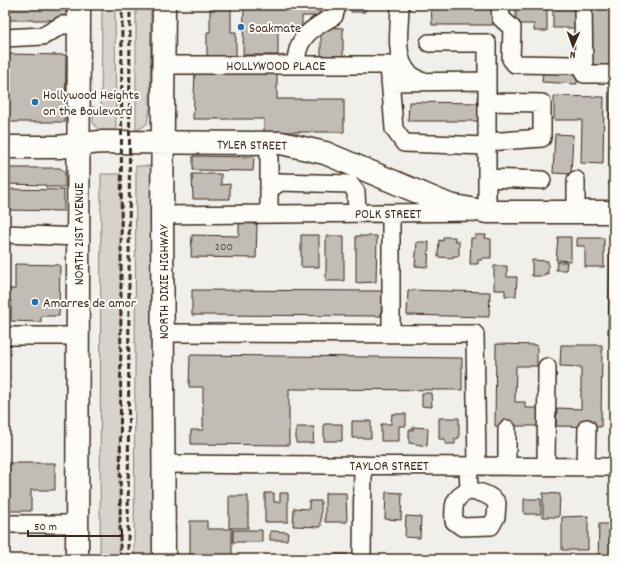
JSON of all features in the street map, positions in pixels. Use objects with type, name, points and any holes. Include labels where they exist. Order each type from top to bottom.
[{"type":"main road","name":"NORTH DIXIE HIGHWAY","points":[[164,5],[162,215],[164,559]]},
{"type":"main road","name":"NORTH 21ST AVENUE","points":[[77,559],[79,15]]},
{"type":"main road","name":"TYLER STREET","points":[[5,146],[58,147],[100,142],[269,143],[301,146],[325,152],[449,205],[487,212]]},
{"type":"main road","name":"POLK STREET","points":[[487,212],[614,212]]},
{"type":"street","points":[[296,65],[296,51],[302,40],[311,29],[334,16],[337,5]]},
{"type":"street","points":[[400,5],[399,54],[402,64],[407,72],[421,82]]},
{"type":"street","points":[[500,5],[501,18],[512,28],[511,59],[515,64],[572,65]]},
{"type":"street","points":[[583,5],[584,74],[614,74]]},
{"type":"street","points":[[5,38],[43,36],[79,15]]},
{"type":"street","points":[[429,43],[487,43],[487,212]]},
{"type":"street","name":"HOLLYWOOD PLACE","points":[[164,65],[389,65],[390,82]]},
{"type":"street","points":[[487,81],[390,82],[394,129],[404,143],[487,144],[542,138],[542,103],[487,102]]},
{"type":"street","points":[[269,143],[269,214]]},
{"type":"street","points":[[487,178],[542,180]]},
{"type":"street","points":[[576,180],[576,212]]},
{"type":"street","points":[[269,190],[280,182],[350,184],[356,192],[357,213]]},
{"type":"street","name":"POLK STREET","points":[[162,215],[487,212]]},
{"type":"street","points":[[391,213],[391,334]]},
{"type":"street","points":[[5,234],[78,237]]},
{"type":"street","points":[[163,333],[475,334],[473,466],[469,491]]},
{"type":"street","points":[[5,336],[78,336]]},
{"type":"street","points":[[546,466],[548,367]]},
{"type":"street","points":[[586,467],[587,428]]},
{"type":"street","points":[[507,429],[508,466]]},
{"type":"street","name":"TAYLOR STREET","points":[[163,464],[614,467]]},
{"type":"street","points":[[362,559],[363,465]]},
{"type":"street","points":[[5,524],[78,524]]},
{"type":"shaded area","points":[[99,5],[115,5],[116,134],[101,133],[93,123],[93,106],[101,114],[102,9]]},
{"type":"shaded area","points":[[136,5],[151,5],[150,108],[147,124],[136,131]]},
{"type":"shaded area","points":[[136,166],[154,166],[153,559],[134,559]]},
{"type":"shaded area","points":[[101,174],[121,174],[120,559],[100,559]]},
{"type":"building","points":[[5,5],[66,5],[66,20],[5,20]]},
{"type":"building","points":[[210,5],[231,5],[231,32],[236,32],[236,57],[207,57],[207,32],[210,32]]},
{"type":"building","points":[[244,5],[320,5],[319,16],[302,16],[302,27],[278,26],[278,55],[243,55]]},
{"type":"building","points":[[351,5],[365,5],[365,12],[351,12]]},
{"type":"building","points":[[431,5],[492,5],[493,25],[432,25]]},
{"type":"building","points":[[516,5],[547,5],[547,31],[534,31],[534,24],[516,24]]},
{"type":"building","points":[[553,5],[578,5],[578,28],[553,28]]},
{"type":"building","points":[[590,5],[614,5],[614,77],[589,76]]},
{"type":"building","points":[[321,27],[343,28],[343,59],[321,59]]},
{"type":"building","name":"Hollywood Heights on the Boulevard","points":[[5,54],[66,55],[65,122],[5,122]]},
{"type":"building","points":[[543,68],[578,70],[577,84],[542,82]]},
{"type":"building","points":[[195,71],[277,72],[277,99],[344,99],[344,132],[264,132],[264,119],[193,119]]},
{"type":"building","points":[[610,91],[614,91],[614,186],[609,186]]},
{"type":"building","points":[[554,96],[604,97],[603,164],[581,163],[582,120],[554,120]]},
{"type":"building","points":[[409,102],[483,103],[483,121],[408,121]]},
{"type":"building","points":[[555,134],[573,135],[571,174],[553,173]]},
{"type":"building","points":[[193,156],[254,157],[253,171],[193,170]]},
{"type":"building","points":[[5,168],[60,168],[65,172],[65,187],[5,184]]},
{"type":"building","points":[[192,174],[221,174],[221,185],[230,184],[230,199],[193,199]]},
{"type":"building","points":[[5,189],[64,190],[64,211],[5,210]]},
{"type":"building","points":[[239,223],[257,224],[256,258],[191,257],[192,235],[239,236]]},
{"type":"building","points":[[301,235],[319,235],[319,267],[301,267]]},
{"type":"building","points":[[475,235],[486,235],[485,238],[491,239],[491,258],[482,258],[482,260],[478,260],[478,264],[470,264],[471,238],[475,238]]},
{"type":"building","points":[[326,236],[344,236],[344,281],[326,281]]},
{"type":"building","points":[[356,236],[377,236],[376,282],[356,283]]},
{"type":"building","points":[[443,237],[455,237],[455,241],[459,241],[459,256],[453,256],[453,258],[438,257],[439,240],[443,241]]},
{"type":"building","points":[[558,237],[571,237],[571,261],[556,260]]},
{"type":"building","points":[[577,238],[604,238],[604,267],[585,267],[585,246],[577,246]]},
{"type":"building","points":[[610,240],[614,240],[614,334],[608,334]]},
{"type":"building","points":[[417,242],[429,242],[428,267],[415,266]]},
{"type":"building","points":[[532,260],[548,261],[548,274],[545,273],[545,276],[532,276]]},
{"type":"building","points":[[557,262],[567,262],[566,270],[556,270]]},
{"type":"building","points":[[15,264],[60,265],[59,316],[41,316],[41,322],[11,321],[11,301],[5,301],[5,289],[15,289]]},
{"type":"building","points":[[494,266],[507,266],[507,277],[517,277],[516,296],[505,296],[505,290],[494,290]]},
{"type":"building","points":[[192,290],[382,291],[381,316],[192,315]]},
{"type":"building","points":[[408,290],[490,292],[489,317],[407,315]]},
{"type":"building","points":[[496,344],[537,345],[537,366],[516,366],[515,402],[525,402],[525,408],[539,408],[539,426],[495,426]]},
{"type":"building","points":[[561,345],[602,345],[601,427],[556,426],[557,408],[581,409],[581,367],[560,366]]},
{"type":"building","points":[[612,346],[614,346],[614,431],[612,431]]},
{"type":"building","points":[[190,355],[462,358],[462,390],[289,389],[289,445],[191,444],[191,430],[203,430],[203,387],[189,387]]},
{"type":"building","points":[[422,393],[431,393],[432,407],[422,406]]},
{"type":"building","points":[[392,414],[406,414],[406,426],[399,426],[399,441],[381,441],[381,424],[391,424]]},
{"type":"building","points":[[439,418],[459,418],[459,438],[455,439],[455,444],[445,444],[445,439],[439,439]]},
{"type":"building","points":[[352,421],[371,421],[371,438],[352,438]]},
{"type":"building","points":[[324,424],[342,424],[342,441],[324,441]]},
{"type":"building","points":[[296,427],[314,427],[313,443],[296,443]]},
{"type":"building","points":[[413,427],[428,428],[427,446],[409,443],[409,430],[413,430]]},
{"type":"building","points":[[5,463],[55,463],[55,490],[31,490],[31,511],[5,511]]},
{"type":"building","points":[[386,492],[402,493],[401,520],[385,519]]},
{"type":"building","points":[[265,493],[274,493],[274,502],[280,502],[280,493],[288,493],[288,522],[265,522]]},
{"type":"building","points":[[325,493],[346,493],[347,522],[325,522]]},
{"type":"building","points":[[543,493],[560,494],[559,517],[543,517]]},
{"type":"building","points":[[229,496],[248,496],[248,528],[229,528]]},
{"type":"building","points":[[524,499],[541,499],[541,514],[524,514]]},
{"type":"building","points":[[309,501],[321,501],[321,527],[293,526],[294,508],[309,509]]},
{"type":"building","points":[[406,516],[421,517],[420,538],[405,537]]},
{"type":"building","points":[[588,516],[588,550],[562,550],[562,517]]},
{"type":"building","points":[[190,521],[207,521],[207,529],[232,529],[232,557],[190,559]]},
{"type":"building","points":[[599,524],[614,524],[614,559],[598,559]]},
{"type":"building","points":[[233,530],[262,530],[262,542],[233,542]]},
{"type":"building","points":[[270,531],[288,532],[287,540],[270,540]]},
{"type":"building","points":[[335,554],[347,554],[347,559],[335,559]]},
{"type":"railway","points":[[120,559],[122,5]]},
{"type":"railway","points":[[128,559],[130,5]]},
{"type":"place","name":"Soakmate","points":[[241,27]]},
{"type":"place","name":"Hollywood Heights on the Boulevard","points":[[35,102]]},
{"type":"place","name":"Amarres de amor","points":[[35,302]]}]
